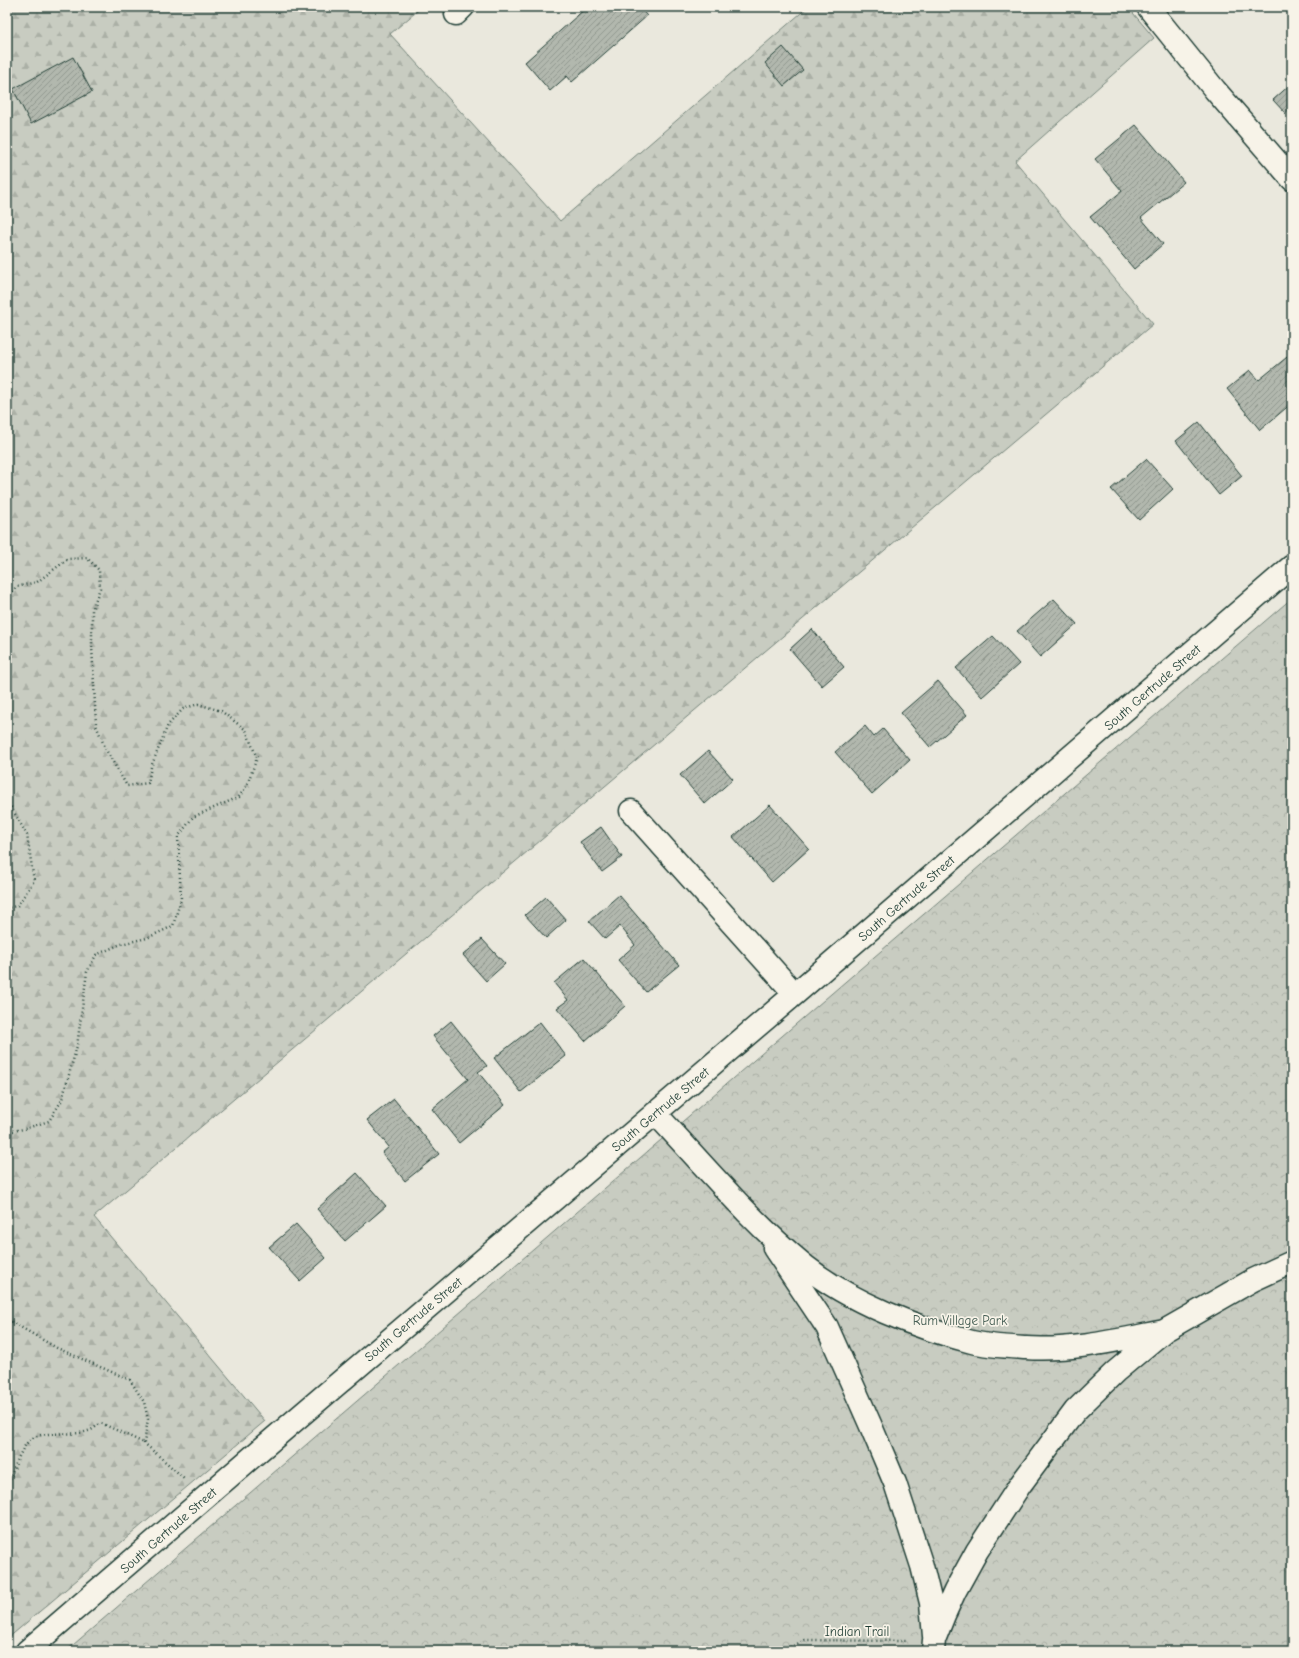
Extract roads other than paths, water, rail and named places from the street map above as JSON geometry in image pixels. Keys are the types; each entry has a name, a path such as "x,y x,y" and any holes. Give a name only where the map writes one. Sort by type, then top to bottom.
{"street":[{"path":"1148,7 1214,90 1292,179"},
{"name":"South Gertrude Street","path":"27,1651 795,994 1292,566"},
{"path":"631,810 795,994"},
{"path":"655,1113 757,1222 806,1267 841,1290 897,1318 973,1342 1027,1348 1082,1346 1164,1331"},
{"path":"757,1222 827,1327 870,1424 894,1483 922,1566 931,1603 934,1645"},
{"path":"934,1645 955,1591 977,1551 1020,1485 1071,1417 1115,1372 1164,1331 1253,1280 1292,1262"}],"park label":[{"name":"Rum Village Park","path":"960,1320"}]}
